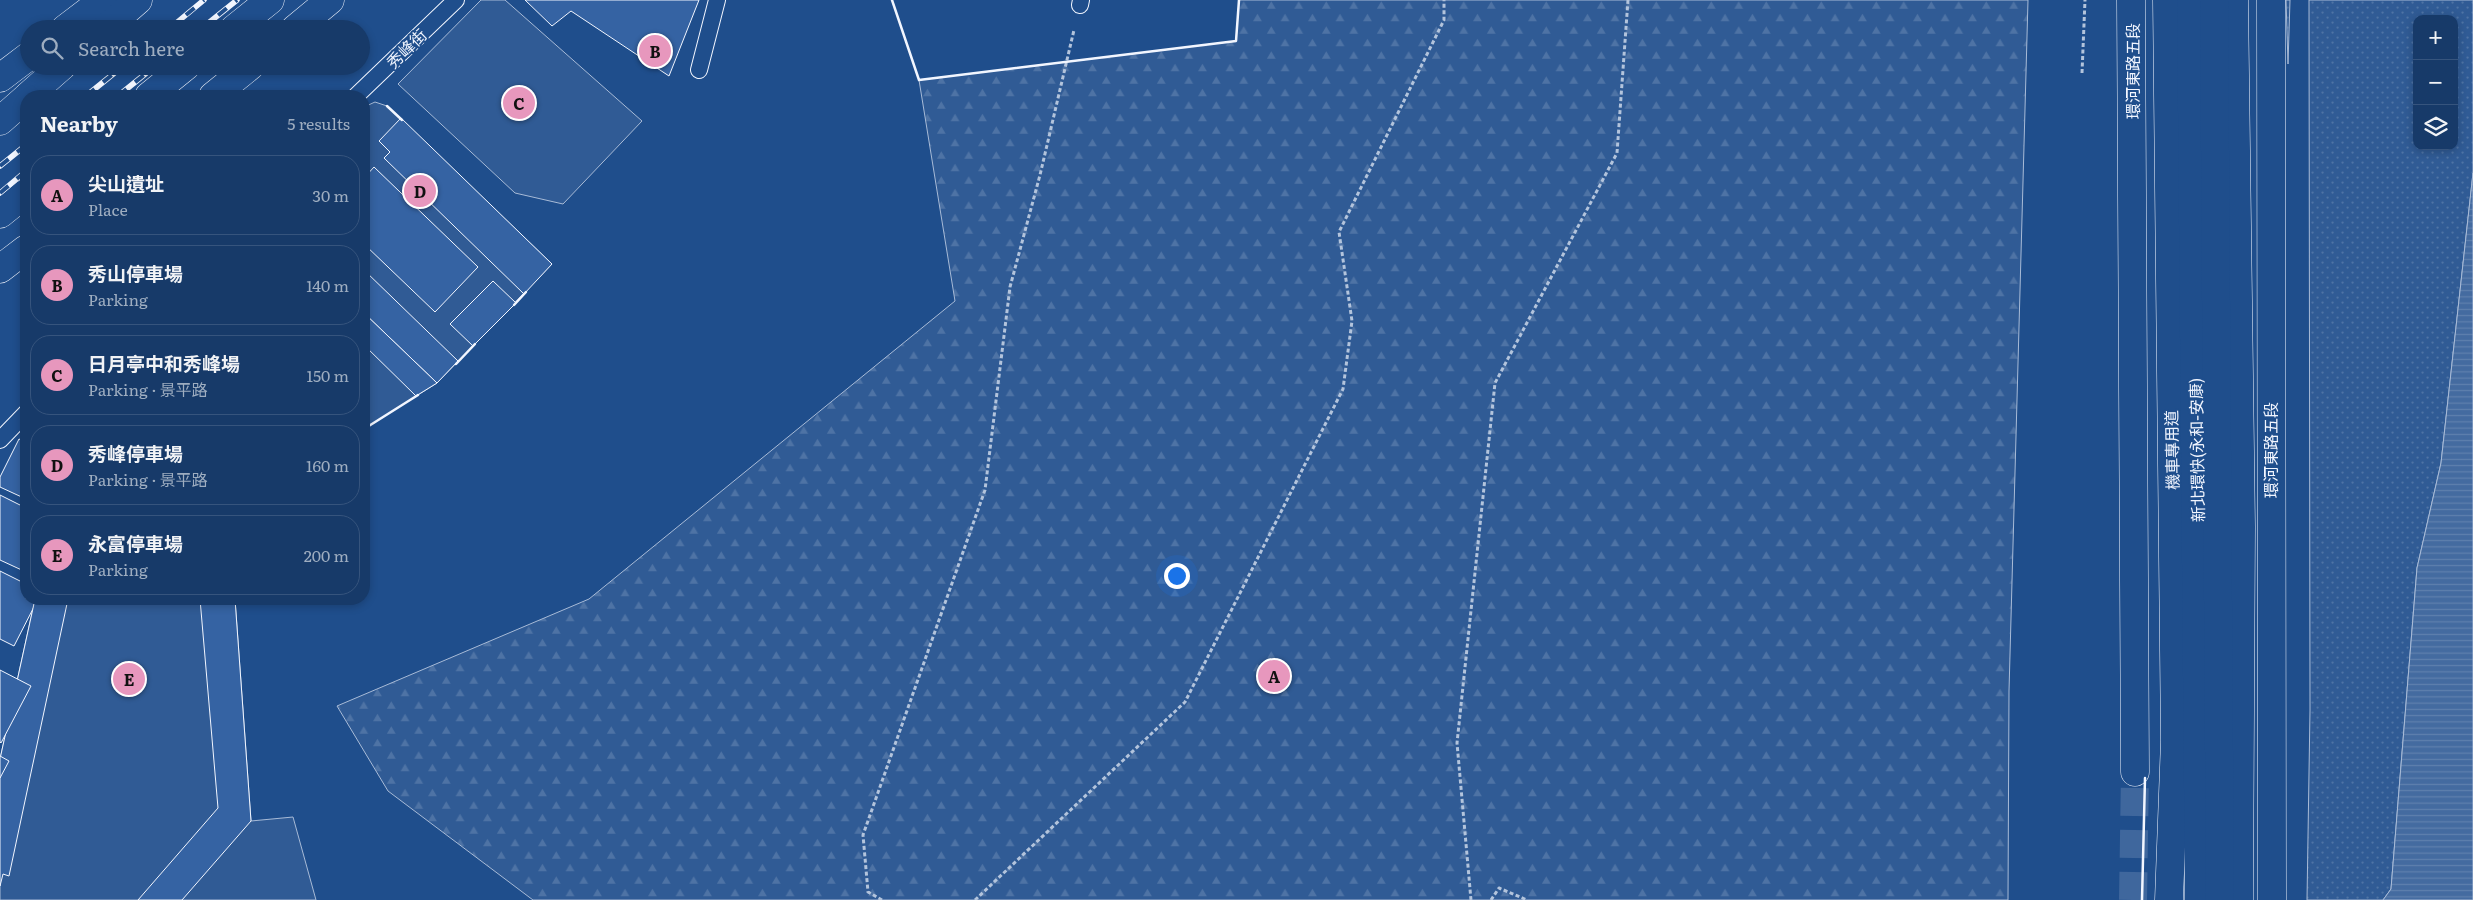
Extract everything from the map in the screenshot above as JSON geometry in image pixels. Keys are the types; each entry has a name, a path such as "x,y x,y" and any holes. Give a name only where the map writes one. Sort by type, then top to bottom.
{"main road":[{"path":"77,20 103,0"},
{"path":"115,20 138,0"},
{"path":"245,20 270,0"},
{"path":"306,20 330,0"},
{"name":"環河東路五段","path":"2131,0 2135,772"},
{"name":"機車專用道","path":"2167,0 2175,741 2169,900"},
{"name":"新北環快(永和-安康)","path":"2191,0 2199,900"},
{"name":"新北環快(永和-安康)","path":"2214,0 2220,900"},
{"path":"2234,0 2241,527 2238,900"},
{"name":"環河東路五段","path":"2270,0 2272,900"},
{"path":"0,78 20,63"},
{"path":"35,90 52,75"},
{"path":"156,90 175,75"},
{"path":"220,90 239,75"},
{"path":"0,121 20,103"},
{"path":"0,214 20,198"},
{"path":"0,269 20,254"}],"lane":[{"name":"秀峰街","path":"362,90 456,0"},
{"path":"699,70 716,0"},
{"path":"0,440 20,419"}],"path":[{"path":"975,900 1185,702 1343,389 1352,321 1339,232 1444,20 1444,0"},
{"path":"1471,900 1457,743 1495,383 1617,153 1628,0"},
{"path":"2082,73 2085,0"},
{"path":"882,900 868,892 863,835 985,490 1010,287 1040,175 1081,3"},
{"path":"1491,900 1499,888 1527,900"}],"green space":[{"path":"1239,0 2028,0 2009,691 2008,900 533,900 388,791 337,706 589,599 955,301 919,80 1236,41"},
{"path":"2286,0 2290,0 2288,64"},
{"path":"2309,0 2473,0 2473,173 2441,463 2417,568 2391,889 2383,900 2307,900 2310,710"}],"shaded area":[{"path":"481,0 505,0 642,121 563,204 515,193 398,84"},
{"path":"375,102 387,106 552,264 437,383 370,425 370,104"},
{"path":"2473,173 2473,900 2383,900 2391,889 2417,568 2441,463"},
{"path":"34,605 235,605 251,821 293,817 316,900 0,900 0,759"}],"building":[{"path":"525,0 699,0 669,76 571,11 552,26"},
{"path":"401,118 552,264 524,294 384,158 390,152 379,141"},
{"path":"374,167 478,267 435,312 370,250 370,171"},
{"path":"370,276 458,361 437,383 370,319"},
{"path":"493,281 516,303 473,346 450,324"},
{"path":"370,319 437,383 416,396 370,351"},
{"path":"20,439 20,496 0,487 0,477"},
{"path":"0,495 20,505 20,569 0,560"},
{"path":"0,571 20,581 20,605 35,605 14,646 0,639"},
{"path":"34,605 67,605 9,876 3,874 0,886 0,759"},
{"path":"201,605 235,605 251,821 182,900 138,900 218,808"},
{"path":"0,670 31,686 1,743 0,742"},
{"path":"0,756 9,761 0,778"}],"tunnel":[{"path":"2133,900 2135,772"}],"railway":[{"path":"180,20 204,0"},
{"path":"212,20 237,0"},
{"path":"93,90 112,75"},
{"path":"125,90 144,75"},
{"path":"0,166 20,150"},
{"path":"0,193 20,176"}],"wall":[{"path":"892,0 919,80 1236,41 1239,0"},
{"path":"387,106 402,120"},
{"path":"514,305 526,292"},
{"path":"456,364 475,344"},
{"path":"370,425 418,395"},
{"path":"2142,900 2145,778"}],"place":[{"name":"秀山停車場","path":"655,51"},
{"name":"日月亭中和秀峰場","path":"519,103"},
{"name":"秀峰停車場","path":"420,191"},
{"name":"尖山遺址","path":"1274,676"},
{"name":"永富停車場","path":"129,679"}]}
